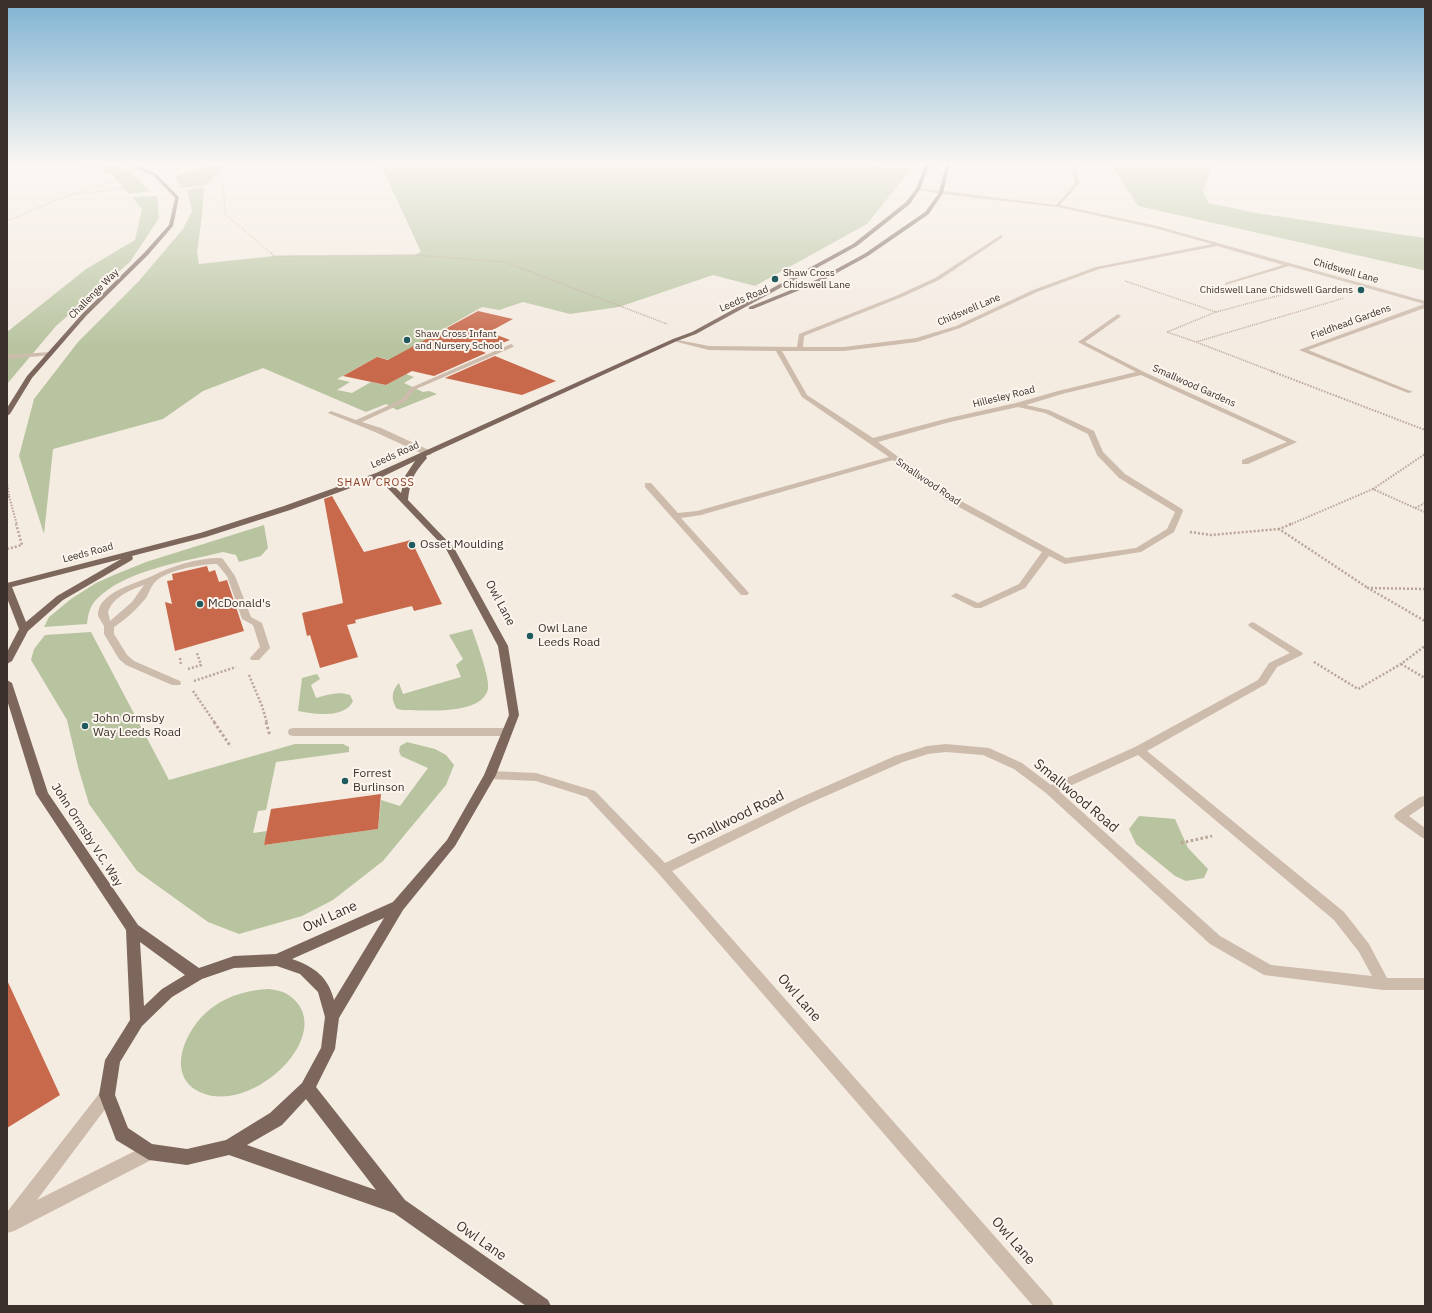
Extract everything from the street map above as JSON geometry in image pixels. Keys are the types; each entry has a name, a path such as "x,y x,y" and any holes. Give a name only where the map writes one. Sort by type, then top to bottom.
{"main road":[{"name":"Challenge Way","path":"7,414 29,377 84,315 146,254 171,224"},
{"name":"Leeds Road","path":"7,586 203,535 273,513 379,475 675,340 694,333 854,245 881,224"},
{"name":"Leeds Road","path":"708,326 820,280 866,255 911,224"},
{"path":"404,500 407,478 428,452"},
{"name":"Owl Lane","path":"332,1017 398,906 451,843 490,775 514,715 503,646 450,548 379,475"},
{"path":"7,661 24,628 60,598 141,551"},
{"path":"7,586 24,628"},
{"name":"John Ormsby V.C. Way","path":"7,683 42,794 133,929"},
{"name":"Owl Lane","path":"277,960 398,906"},
{"path":"133,929 197,974"},
{"path":"133,929 137,1022"},
{"path":"277,960 305,970 324,989 332,1017 328,1049 307,1088 276,1119 229,1147 187,1157 149,1152 122,1134 107,1095 113,1060 137,1022 167,993 197,974 234,962 277,960"},
{"path":"307,1088 399,1206"},
{"path":"229,1147 399,1206"},
{"name":"Owl Lane","path":"399,1206 542,1306"}],"street":[{"name":"Chidswell Lane","path":"1142,224 1340,279 1425,305"},
{"path":"800,349 801,335 900,296 937,279 1001,236"},
{"name":"Chidswell Lane","path":"675,340 709,348 844,349 917,340 958,327 1035,291 1092,270 1216,245"},
{"path":"1227,284 1289,265"},
{"name":"Fieldhead Gardens","path":"1410,392 1302,350 1425,305"},
{"name":"Smallwood Gardens","path":"1118,316 1081,342 1142,373 1293,442 1245,462"},
{"path":"356,422 403,401 412,389 511,346"},
{"name":"Smallwood Road","path":"778,349 804,396 872,441 947,497 1065,561 1138,550 1171,530"},
{"path":"7,357 50,354"},
{"name":"Hillesley Road","path":"872,441 949,420 1018,405 1060,392 1142,373"},
{"path":"1018,405 1048,411 1091,433 1100,453 1122,476 1179,511 1171,530"},
{"path":"331,413 378,430 428,452"},
{"path":"675,516 698,513 893,458"},
{"path":"648,486 744,593"},
{"path":"956,596 978,606 1022,586 1047,552"},
{"path":"109,626 130,609 154,578 159,574 206,561 220,561 231,576 247,619 257,623 265,648 255,658"},
{"path":"154,578 131,587 119,594 106,605 103,611 103,616 109,626 108,634 123,657 130,663 176,683"},
{"path":"1253,625 1298,653"},
{"path":"1050,790 1139,750 1262,682 1273,665 1298,653"},
{"path":"293,732 507,732"},
{"name":"Smallwood Road","path":"663,870 799,803 899,759 927,750 946,748 985,751 1018,766 1050,790 1215,940 1269,971 1383,984 1425,984"},
{"path":"1139,750 1338,916 1364,948 1383,984"},
{"name":"Owl Lane","path":"490,775 536,777 591,794 663,870 1045,1306"},
{"path":"1424,800 1400,816 1425,834"},
{"path":"8,1225 107,1095"},
{"path":"8,1225 149,1152"}],"path":[{"path":"237,224 274,256 414,255 505,262 601,300 694,333"},
{"path":"1092,270 1216,312"},
{"path":"1196,342 1167,332 1216,312 1340,279"},
{"path":"1171,530 1211,535 1279,529 1373,489 1425,454"},
{"path":"7,482 8,497 22,545 7,549"},
{"path":"1373,489 1425,512"},
{"path":"1416,508 1425,503"},
{"path":"1279,529 1368,588 1425,621"},
{"path":"1368,588 1425,589"},
{"path":"1298,653 1358,689 1401,664 1425,646"},
{"path":"1401,664 1425,678"},
{"path":"192,682 240,666"},
{"path":"246,668 262,706 270,736"},
{"path":"192,690 231,747"}],"green space":[{"path":"139,224 155,224 130,262 56,326 7,384 7,332 86,269 135,240"},
{"path":"185,224 201,224 197,252 199,264 274,256 414,255 421,252 408,224 867,224 755,286 713,275 619,307 570,314 523,302 499,310 482,307 426,339 424,345 398,362 377,357 337,379 350,382 337,390 352,393 371,382 386,385 406,374 414,377 404,383 423,392 429,391 437,394 397,410 386,404 366,412 263,368 203,391 163,419 53,449 44,534 19,456 34,399 78,342 138,282"},
{"path":"1219,224 1332,224 1425,238 1425,269 1423,270"},
{"path":"264,525 268,548 261,556 239,562 236,555 223,552 154,569 121,582 107,590 91,606 87,624 44,627 49,617 71,599 96,583 146,562"},
{"path":"472,629 487,676 488,689 483,698 475,704 464,708 451,710 424,711 397,709 393,699 393,692 399,683 403,694 461,677 456,665 463,659 449,635"},
{"path":"91,632 169,780 295,744 343,744 349,747 349,752 276,762 266,810 258,811 253,833 267,831 264,845 378,829 381,800 400,806 428,768 401,756 399,751 400,746 407,742 435,749 446,755 454,765 446,785 383,861 333,900 302,916 239,934 208,922 137,871 89,804 78,767 67,720 31,660 34,649 45,635"},
{"path":"317,674 320,679 311,685 316,698 337,693 350,695 353,701 349,707 343,711 328,714 298,711 302,678"},
{"path":"1139,816 1175,819 1188,848 1208,869 1204,878 1186,881 1175,876 1136,844 1129,829"},
{"path":"269,989 281,991 287,994 301,1009 304,1027 298,1047 285,1065 267,1081 245,1092 223,1096 202,1093 190,1085 183,1075 181,1063 183,1050 188,1038 203,1015 213,1007 233,996 247,992"}],"building":[{"path":"478,311 513,319 489,332 510,340 481,351 486,353 434,376 412,371 386,385 343,376 377,357 388,360"},
{"path":"495,356 556,381 522,395 445,378"},
{"path":"332,496 364,552 411,540 442,604 414,611 412,606 355,620 356,623 347,625 358,657 320,668 310,635 307,636 302,613 343,603 324,499"},
{"name":"McDonald's","path":"207,566 209,572 215,570 219,582 227,580 244,631 175,651 165,602 172,604 167,581 173,580 172,574"},
{"name":"Forrest Burlinson","path":"381,794 378,829 264,845 271,809"},
{"path":"7,980 60,1095 7,1128"}],"place":[{"name":"Shaw Cross Chidswell Lane","path":"775,279"},
{"name":"Chidswell Lane Chidswell Gardens","path":"1361,290"},
{"name":"Shaw Cross Infant and Nursery School","path":"407,340"},
{"name":"Osset Moulding","path":"412,545"},
{"name":"McDonald's","path":"200,604"},
{"name":"Owl Lane Leeds Road","path":"530,636"},
{"name":"John Ormsby Way Leeds Road","path":"85,726"},
{"name":"Forrest Burlinson","path":"345,781"}],"district":[{"name":"SHAW CROSS","path":"376,483"}]}
